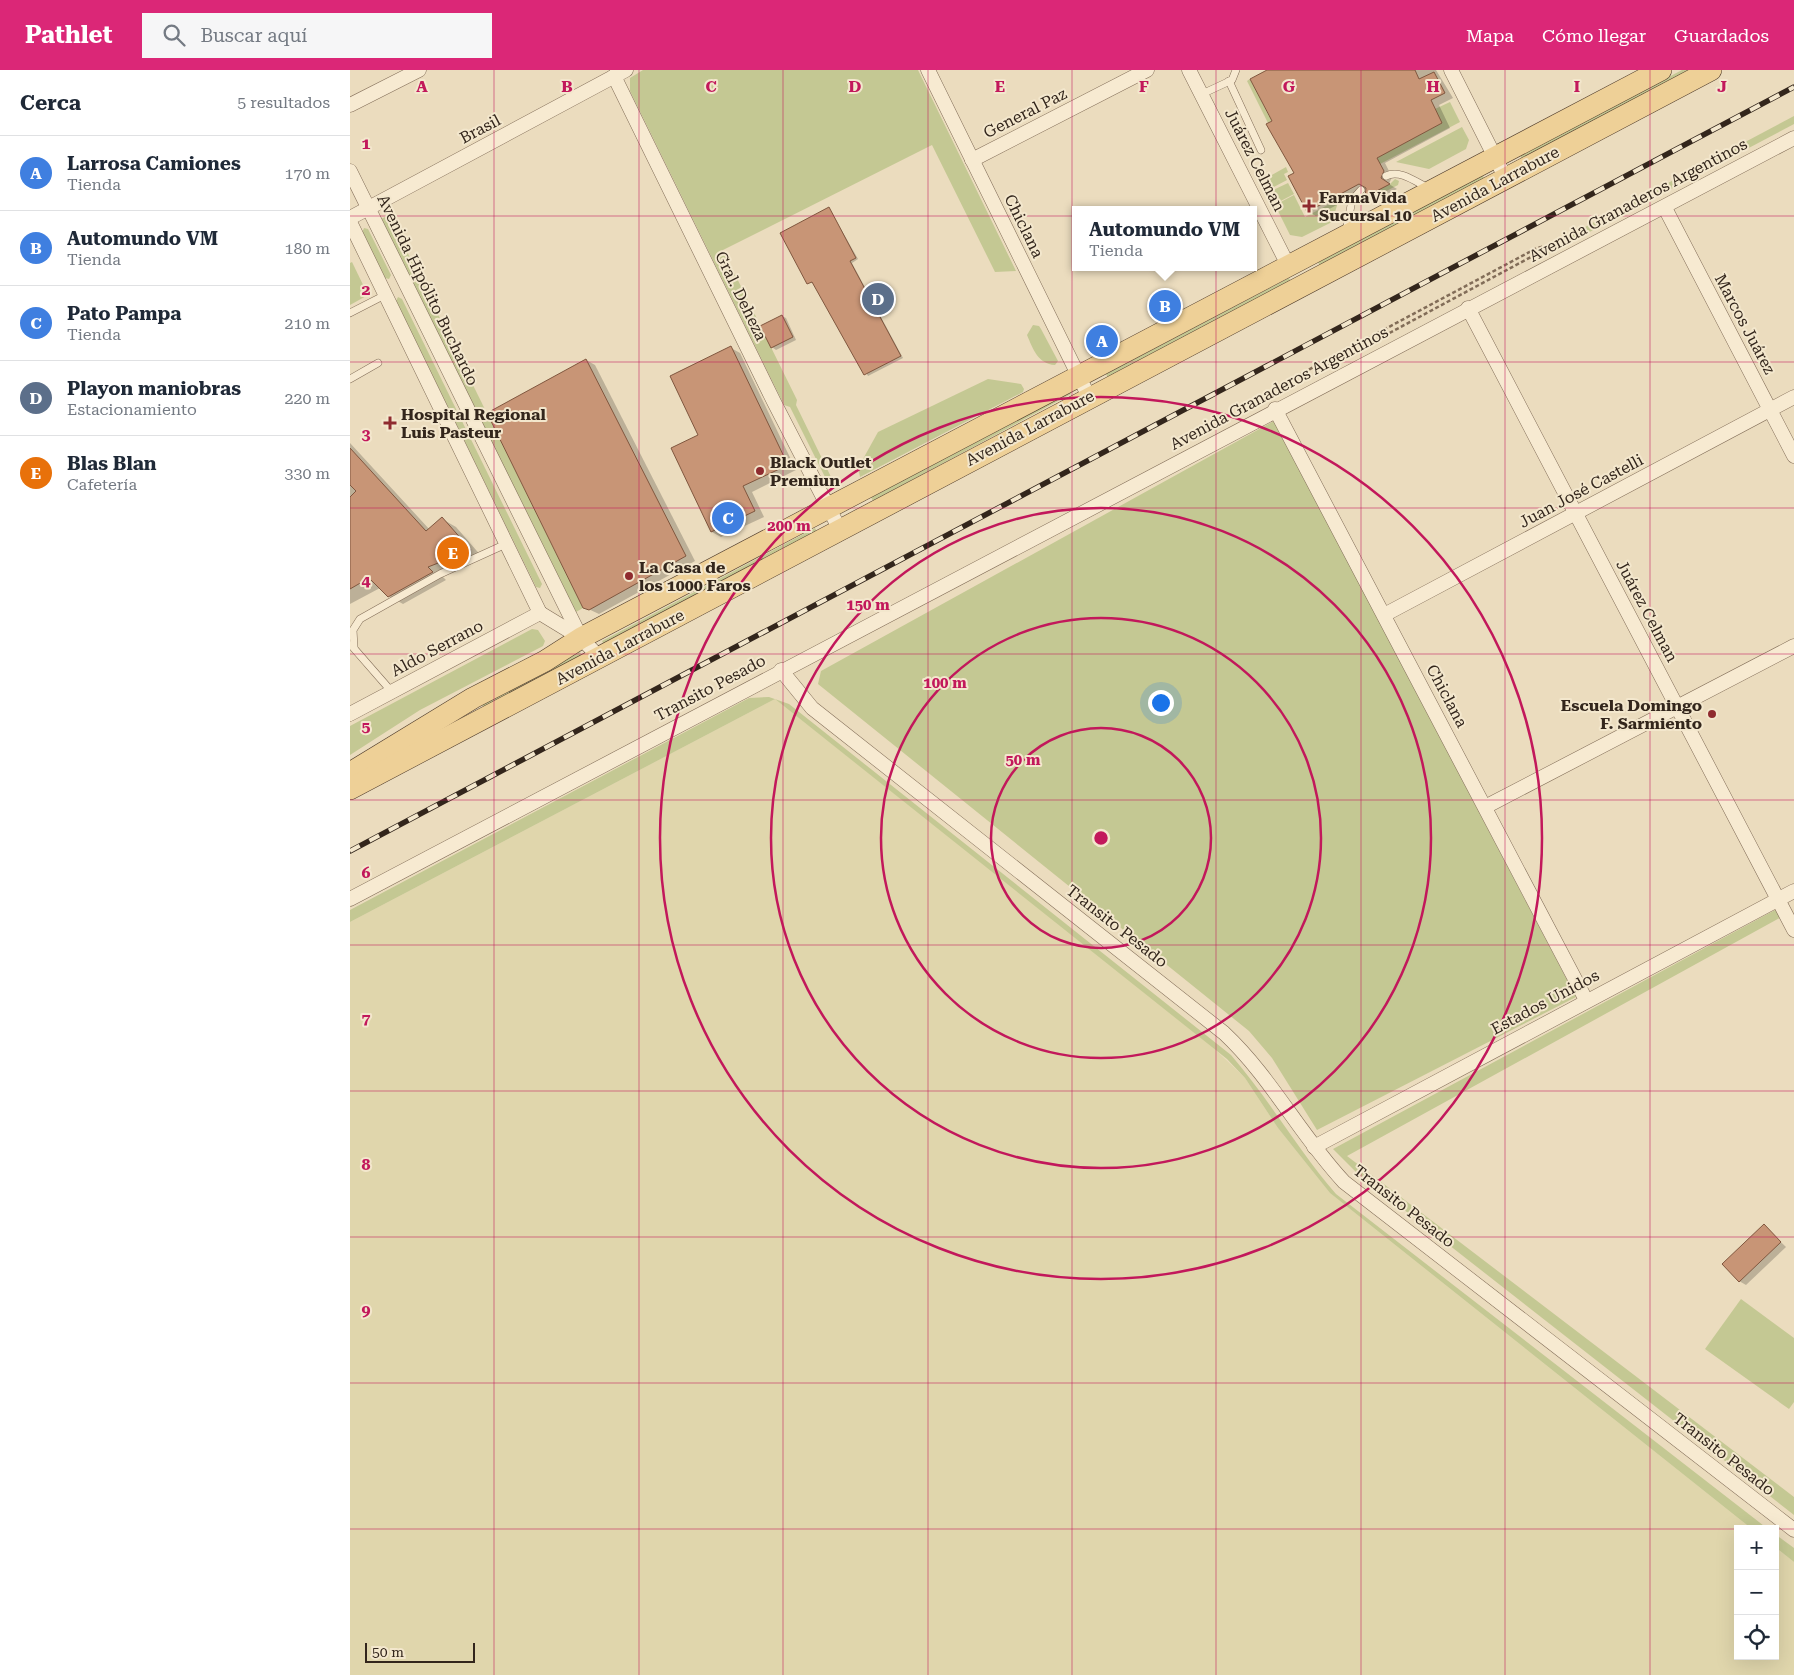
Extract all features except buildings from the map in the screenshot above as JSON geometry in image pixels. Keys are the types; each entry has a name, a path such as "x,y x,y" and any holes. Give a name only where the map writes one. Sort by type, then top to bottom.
{"main road":[{"name":"Avenida Larrabure","path":"350,773 473,698 545,661 581,638 1345,238 1661,70"},
{"name":"Avenida Larrabure","path":"350,789 1711,70"}],"street":[{"path":"350,106 419,70"},
{"name":"Chiclana","path":"928,70 1089,397"},
{"name":"General Paz","path":"972,160 1147,70"},
{"name":"Juárez Celman","path":"1189,70 1289,267"},
{"path":"1451,70 1506,179"},
{"name":"Brasil","path":"350,220 620,73"},
{"name":"Gral. Deheza","path":"620,73 770,394 840,530"},
{"name":"Avenida Granaderos Argentinos","path":"782,670 1468,308 1665,208 1794,138"},
{"name":"Avenida Hipólito Buchardo","path":"350,171 581,638"},
{"name":"Marcos Juárez","path":"1665,208 1794,456"},
{"path":"350,220 540,613 581,638 599,656"},
{"path":"385,295 405,283"},
{"name":"Juárez Celman","path":"1468,308 1779,898 1794,930"},
{"name":"Juan José Castelli","path":"1384,615 1794,397"},
{"name":"Chiclana","path":"1275,410 1486,807 1586,1000"},
{"name":"Aldo Serrano","path":"350,714 540,613"},
{"path":"1486,807 1679,708 1794,646"},
{"name":"Transito Pesado","path":"350,899 782,670 812,708 1224,1033 1258,1068 1314,1147 1344,1182 1794,1530"},
{"name":"Estados Unidos","path":"1314,1147 1794,890"}],"lane":[{"path":"1202,94 1232,80 1236,70"},
{"path":"1229,81 1261,150"},
{"path":"1386,176 1391,174 1401,175 1433,191"},
{"path":"1345,238 1352,200 1361,190"},
{"path":"350,313 385,295"},
{"path":"350,379 378,363"},
{"path":"392,692 352,646 353,630 360,619 440,574 506,544"}],"path":[{"path":"1283,390 1274,395 1273,392 1280,385 1537,248 1554,244"},
{"path":"1309,376 1544,250"}],"shaded area":[{"path":"775,699 1201,1036 1245,1078 1278,1128 1330,1193 1747,1525 1734,1525 1734,1660 1779,1660 1779,1550 1794,1562 1794,1675 350,1675 350,922"}],"green space":[{"path":"643,70 918,70 1016,271 995,272 932,145 723,250 797,400 796,405 832,479 830,482 827,481 790,407 784,405 630,91 630,78"},
{"path":"1682,70 1692,70 1522,160 1520,155"},
{"path":"1250,79 1269,116 1313,93 1268,123 1247,81"},
{"path":"1450,102 1460,122 1380,164 1377,158 1442,123 1435,109"},
{"path":"1794,116 1794,124 1544,256 1536,253"},
{"path":"1462,127 1469,140 1466,149 1429,169 1396,162"},
{"path":"1286,167 1288,172 1284,174 1287,180 1268,190 1263,180"},
{"path":"1482,175 1485,179 1320,266 1318,262"},
{"path":"1395,179 1399,181 1398,185 1363,203 1359,203 1359,198 1390,184"},
{"path":"1288,183 1294,194 1275,204 1269,192"},
{"path":"1294,195 1305,217 1339,199 1332,222 1302,237 1290,235 1275,205"},
{"path":"389,215 583,608 576,612 381,219"},
{"path":"364,228 368,229 391,275 389,279 385,278 362,233"},
{"path":"352,262 368,295 350,305 350,263"},
{"path":"1289,278 1291,282 1108,378 1106,374"},
{"path":"398,297 402,299 542,584 540,588 536,587 396,301"},
{"path":"1033,325 1039,326 1041,329 1058,361 1055,365 1044,362 1034,350 1027,335"},
{"path":"988,379 1021,384 1024,389 1023,392 860,477 858,468 878,432"},
{"path":"1069,390 1071,394 873,501 871,497"},
{"path":"1274,421 1576,997 1317,1130 1272,1058 1249,1031 818,684 821,671"},
{"path":"815,528 817,532 604,645 602,641"},
{"path":"532,629 538,630 545,641 543,646 420,710 350,755 350,726"},
{"path":"580,652 582,656 484,708 482,704"},
{"path":"769,697 775,699 350,922 350,910 749,698"},
{"path":"775,699 789,704 1231,1055 1336,1194 1763,1525 1747,1525 1330,1193 1278,1128 1245,1078 1227,1059"},
{"path":"1775,910 1787,914 1347,1156 1794,1497 1794,1515 1357,1173 1333,1149"},
{"path":"1741,1299 1794,1338 1794,1402 1789,1409 1705,1349"},
{"path":"1779,1537 1794,1548 1794,1562 1779,1550"}],"railway":[{"path":"350,851 1794,87"}],"place":[{"name":"FarmaVida Sucursal 10","path":"1309,206"},
{"name":"Playon maniobras","path":"878,299"},
{"name":"Automundo VM","path":"1165,306"},
{"name":"Larrosa Camiones","path":"1102,341"},
{"name":"Hospital Regional Luis Pasteur","path":"390,423"},
{"name":"Black Outlet Premiun","path":"760,471"},
{"name":"Pato Pampa","path":"728,518"},
{"name":"Blas Blan","path":"453,553"},
{"name":"La Casa de los 1000 Faros","path":"629,576"},
{"name":"Escuela Domingo F. Sarmiento","path":"1712,714"}]}
